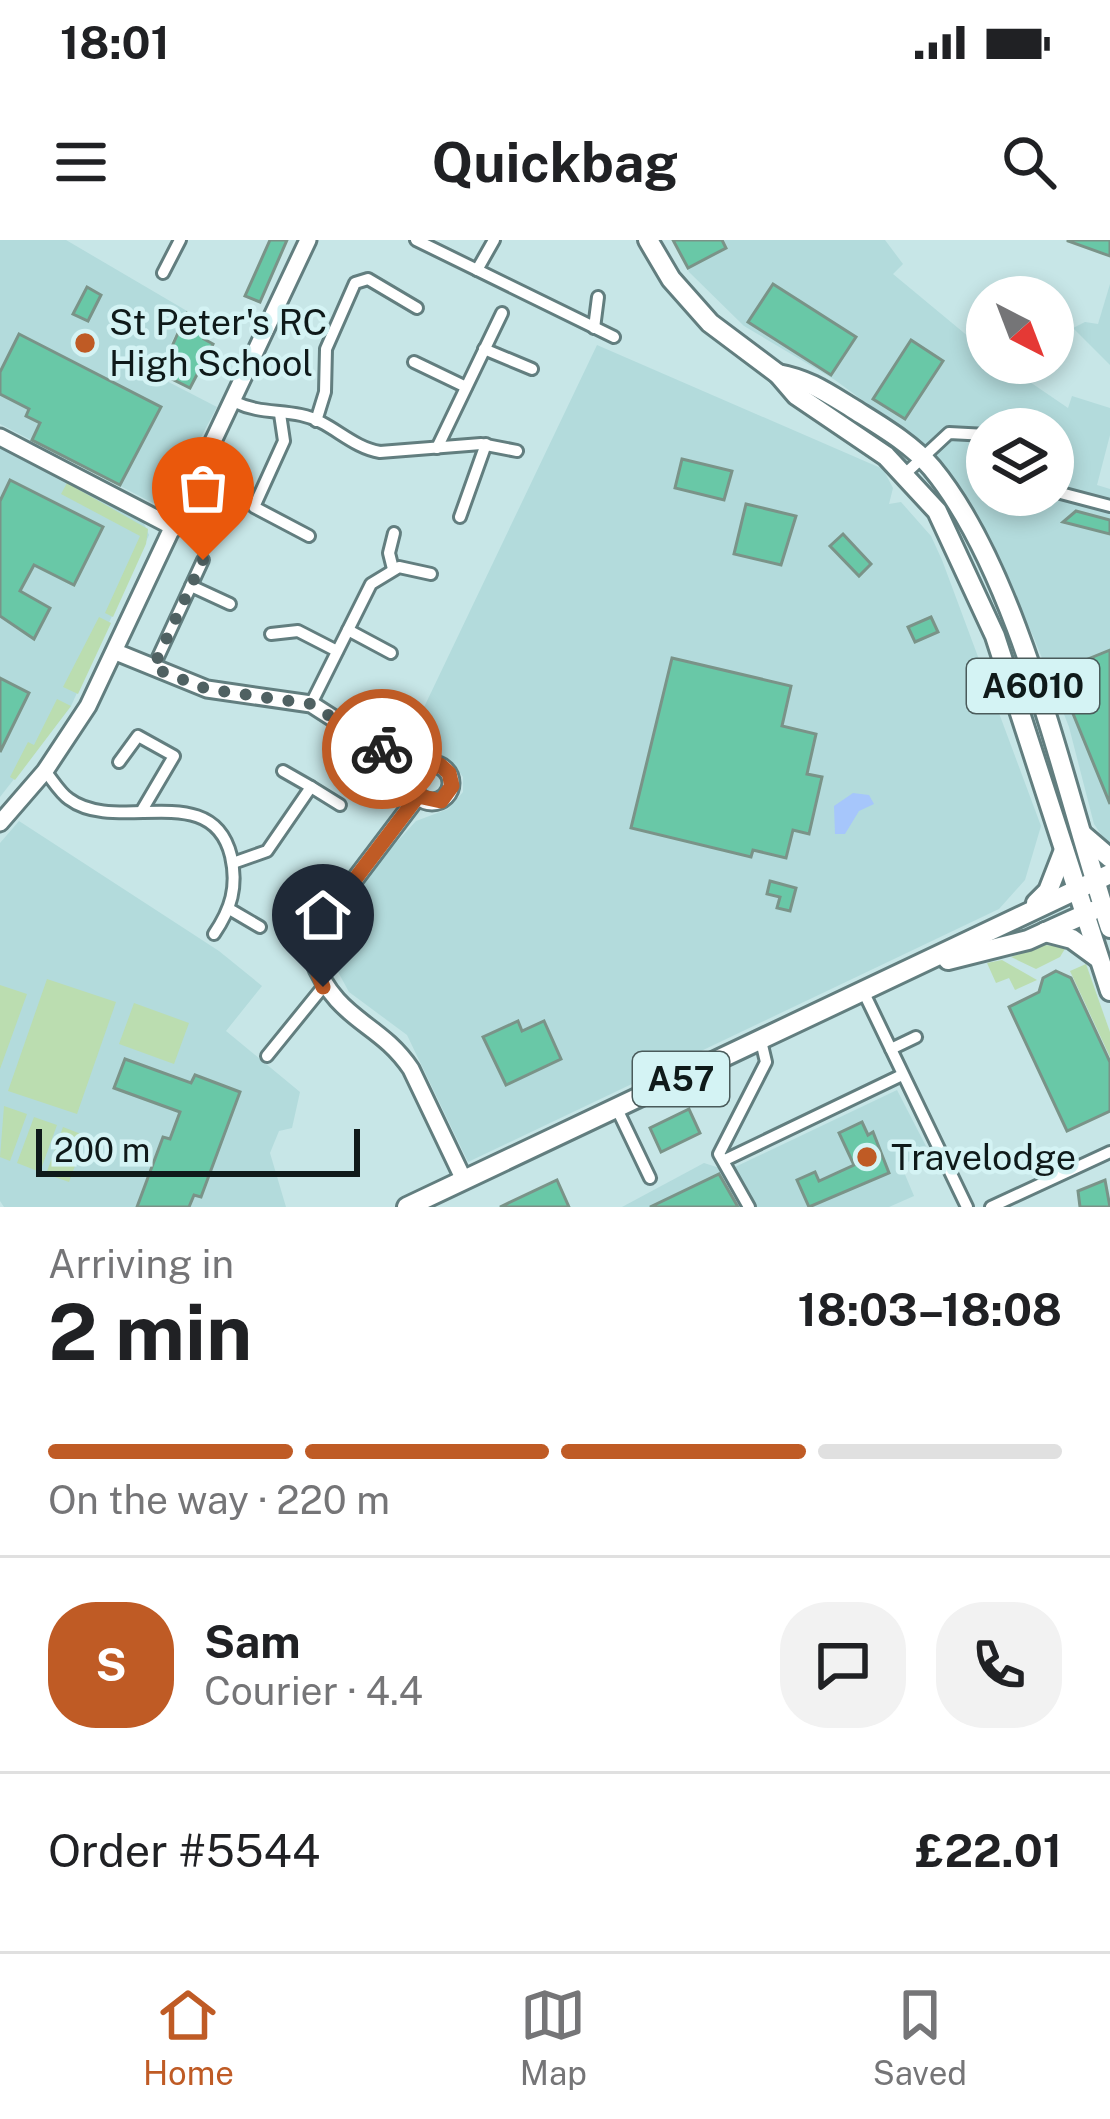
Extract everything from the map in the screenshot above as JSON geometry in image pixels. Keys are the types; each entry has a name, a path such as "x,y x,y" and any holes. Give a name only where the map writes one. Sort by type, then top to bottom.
{"highway":[{"name":"A6010","path":"648,240 695,309 778,374 796,395 906,473 937,511 981,601 1110,991"},
{"name":"A6010","path":"778,374 806,379 921,457 953,496 1004,601 1079,831 1104,891 1110,928"},
{"path":"1079,831 1110,858"},
{"name":"A57","path":"1003,927 1044,896 1064,850"},
{"name":"A57","path":"978,938 1027,926 1104,891"},
{"name":"A57","path":"407,1207 978,938 1078,902"},
{"name":"A57","path":"920,967 1045,932 1078,902"},
{"path":"1045,932 1077,942 1098,958"},
{"name":"A57","path":"386,1207 442,1190"}],"street":[{"path":"163,272 180,240"},
{"path":"0,823 74,731 116,652 308,240"},
{"path":"416,240 614,337"},
{"path":"477,271 494,240"},
{"path":"316,421 325,392 326,349 355,284 368,279 417,308"},
{"path":"594,328 598,297"},
{"path":"437,448 502,313"},
{"path":"484,349 532,369"},
{"path":"414,362 466,387"},
{"path":"235,402 316,421 364,449 486,444 518,451"},
{"path":"280,414 284,441 254,507 309,536"},
{"path":"906,473 949,434 966,434"},
{"path":"0,437 175,528"},
{"path":"460,517 486,444"},
{"path":"1074,497 1110,506"},
{"path":"393,569 389,553 394,533"},
{"path":"153,668 203,560"},
{"path":"311,704 371,584 393,569 417,568 431,574"},
{"path":"191,586 230,604"},
{"path":"348,630 391,653"},
{"path":"271,634 298,631 338,651"},
{"path":"116,652 207,689 311,704 417,772"},
{"path":"119,762 138,736 174,756 141,812"},
{"path":"434,764 452,779 441,801 418,796 413,784 417,772 434,764"},
{"path":"45,771 70,800 101,811 191,812 211,822 228,845 233,863 231,910 214,934"},
{"path":"283,771 340,805"},
{"path":"233,863 267,851 311,788"},
{"path":"418,796 318,928 312,957 323,987 340,1009 401,1055 464,1180"},
{"path":"231,910 260,927"},
{"path":"267,1056 323,987"},
{"path":"864,993 967,1207"},
{"path":"891,1049 916,1037"},
{"path":"749,1207 719,1154 766,1062 761,1041"},
{"path":"725,1160 902,1075"},
{"path":"617,1108 650,1178"},
{"path":"991,1207 1110,1153"}],"shaded area":[{"name":"St Peter's RC High School","path":"0,240 66,240 187,311 155,375 217,407 167,501 153,503 0,424"},
{"path":"672,240 885,240 903,264 893,274 966,335 966,384 1033,384 1068,408 966,408 966,495 914,438 835,380 744,326 689,272"},
{"path":"1110,284 1110,365 1074,329 1085,322 1098,324"},
{"path":"597,345 883,469 893,488 889,504 901,502 931,536 942,560 1041,826 1025,880 999,909 468,1162 407,1035 349,992 331,959 343,921 371,870 416,821 448,809 463,792 463,777 452,762 405,747"},
{"path":"1072,396 1110,408 1110,435 1097,485 1110,489 1110,848 1094,824 1069,727 1034,638 976,516 1074,516 1074,408 1068,408"},
{"path":"0,448 143,521 149,535 71,706 0,797"},
{"path":"19,821 219,951 262,986 226,1031 300,1092 292,1128 279,1131 270,1153 286,1207 4,1207 0,1201 0,843"},
{"path":"897,1090 929,1152 901,1165 914,1196 889,1207 754,1207 735,1167"},
{"path":"704,1163 726,1170 743,1207 622,1207"}],"green space":[{"path":"67,483 148,529 146,544 113,617 105,613 140,536 61,494"},
{"path":"99,617 111,623 78,694 63,687"},
{"path":"57,699 71,706 15,780 10,777 28,742 34,745"},
{"path":"1045,945 1066,947 1060,957 1036,969 1011,957"},
{"path":"1002,960 1037,980 1015,990 1009,978 996,983 987,963"},
{"path":"1086,964 1110,1032 1110,1057 1070,971"},
{"path":"47,979 116,1002 77,1114 8,1091"},
{"path":"0,985 27,994 0,1069"},
{"path":"134,1003 189,1023 174,1064 119,1044"},
{"path":"4,1106 27,1114 10,1161 0,1157"},
{"path":"34,1117 57,1125 40,1172 17,1163"},
{"path":"63,1127 86,1136 69,1182 46,1174"}],"water":[{"path":"853,793 869,795 874,804 859,811 845,834 835,834 834,806"}],"building":[{"path":"270,240 287,240 260,302 245,296"},
{"path":"673,240 722,240 726,248 688,268"},
{"path":"1110,240 1110,256 1068,241"},
{"path":"773,284 856,337 831,375 748,322"},
{"path":"87,287 101,295 88,321 73,314"},
{"path":"187,313 212,325 204,339 213,344 190,388 160,373"},
{"path":"19,334 161,407 120,485 32,440 40,423 26,416 29,409 0,394 0,372"},
{"path":"911,340 943,361 905,419 873,399"},
{"path":"682,459 732,471 724,500 675,488"},
{"path":"10,480 103,527 74,585 34,565 20,591 50,608 34,639 0,616 0,501"},
{"path":"746,504 796,516 781,565 734,554"},
{"path":"1074,513 1110,520 1110,534 1063,522"},
{"path":"843,534 871,564 859,576 830,546"},
{"path":"931,617 938,632 915,642 908,627"},
{"path":"1110,650 1110,804 1056,672"},
{"path":"672,658 791,686 782,726 816,734 807,774 822,777 809,834 793,830 786,858 753,850 751,857 631,828"},
{"path":"0,678 29,693 0,752"},
{"path":"770,881 796,888 790,911 777,908 780,897 767,894"},
{"path":"1056,971 1071,978 1110,1062 1110,1111 1067,1131 1009,1007 1039,992 1043,978"},
{"path":"518,1021 522,1031 544,1021 561,1059 506,1085 483,1037"},
{"path":"125,1059 191,1083 195,1075 240,1092 201,1197 194,1195 189,1207 137,1207 163,1137 170,1139 180,1112 114,1088"},
{"path":"689,1109 700,1133 661,1152 650,1128"},
{"path":"862,1122 868,1135 873,1132 889,1173 809,1207 797,1180 815,1172 819,1181 854,1165 839,1133"},
{"path":"719,1174 738,1207 650,1207"},
{"path":"557,1180 569,1207 500,1207"},
{"path":"1105,1180 1110,1207 1080,1207 1078,1191"}],"way so far":[{"path":"203,560 153,668 207,689 311,704 382,749"}],"place":[{"name":"St Peter's RC High School","path":"85,343"},
{"name":"Travelodge","path":"867,1157"}],"route":[{"path":"323,987 312,957 318,928 418,796 428,802 441,801 452,786 449,773 440,765 427,764 417,772 382,749"}]}
